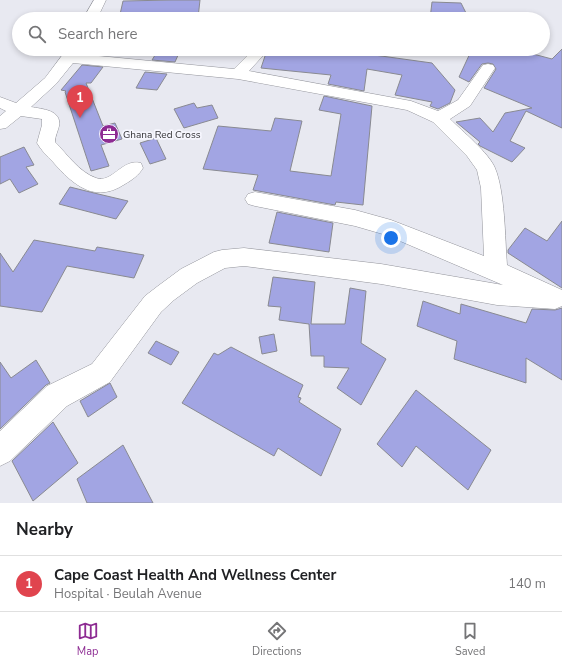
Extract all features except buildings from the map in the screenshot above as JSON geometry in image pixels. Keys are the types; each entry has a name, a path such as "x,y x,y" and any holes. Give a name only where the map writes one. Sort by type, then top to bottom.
{"street":[{"path":"94,12 100,0"},
{"path":"0,124 49,82 69,56"},
{"path":"88,56 238,74 411,106 439,118 473,152 486,168 492,188 496,271"},
{"path":"238,74 255,56"},
{"path":"439,118 464,103 488,68"},
{"path":"0,102 18,110 47,115 50,118 52,126 46,138 46,143 75,175 82,180 100,186 108,185 134,168"},
{"path":"254,199 355,218 391,228 496,271 558,300"},
{"path":"0,451 57,396 68,389 90,380 100,373 154,304 166,293 189,276 222,259 244,257 380,274 497,296 558,300"}],"place":[{"name":"Cape Coast Health And Wellness Center","path":"80,118"},
{"name":"Ghana Red Cross","path":"109,134"}]}
